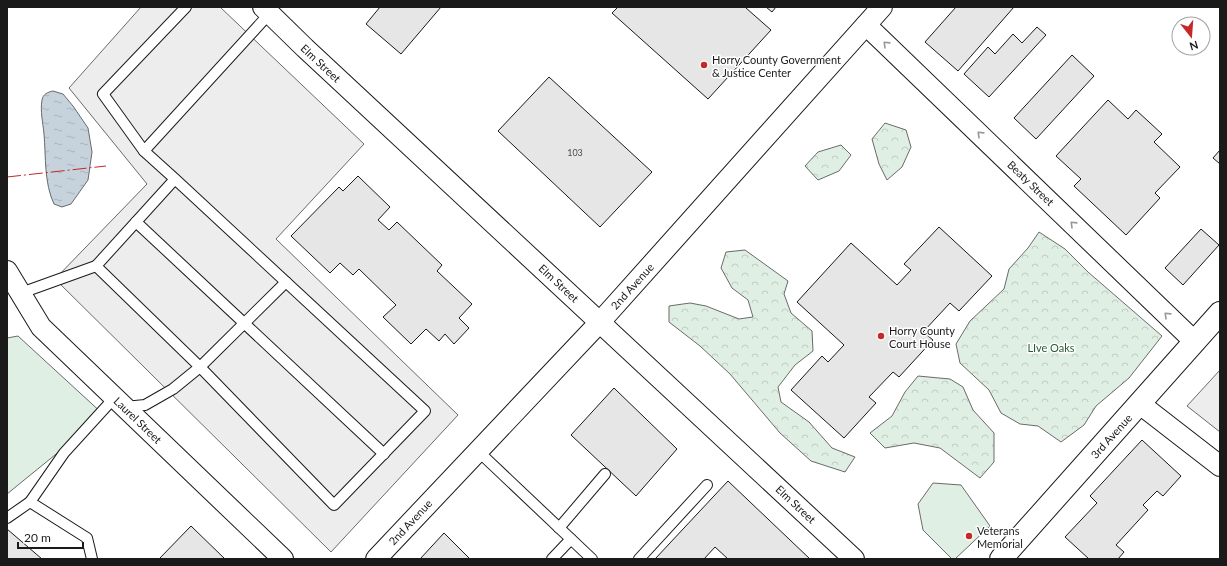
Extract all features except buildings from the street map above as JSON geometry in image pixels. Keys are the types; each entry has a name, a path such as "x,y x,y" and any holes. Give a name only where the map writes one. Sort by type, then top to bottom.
{"main road":[{"name":"3rd Avenue","path":"1001,559 1220,313"}],"street":[{"name":"2nd Avenue","path":"376,559 600,322 882,7"},
{"name":"Elm Street","path":"267,10 305,48 854,559"},
{"name":"Beaty Street","path":"866,25 1195,342"},
{"name":"Laurel Street","path":"7,271 41,327 283,559"},
{"path":"1140,404 1220,466"}],"lane":[{"path":"96,266 200,367 334,505 425,411 144,150 103,94 186,7"},
{"path":"144,150 267,10"},
{"path":"21,293 96,266 175,179"},
{"path":"136,222 384,454"},
{"path":"7,518 30,502 64,453 120,402 145,405 173,389 200,367 286,282"},
{"path":"478,451 592,559"},
{"path":"559,528 605,474"},
{"path":"639,559 707,485"},
{"path":"30,502 87,538 92,559"},
{"path":"552,559 571,539"}],"green space":[{"path":"885,123 906,130 911,147 902,167 887,180 879,164 872,139"},
{"path":"841,145 851,155 839,171 818,180 805,166 818,152"},
{"name":"LIve Oaks","path":"1039,232 1065,249 1088,272 1162,336 1129,378 1096,406 1084,425 1061,442 1038,426 1020,424 1001,413 989,390 960,363 956,344 970,321 1004,289 1009,269 1028,248"},
{"path":"745,250 788,281 784,294 791,313 812,331 813,351 795,365 778,387 781,402 809,422 832,448 855,457 845,472 811,461 780,433 730,374 700,346 669,322 669,306 690,303 706,306 739,319 753,317 748,300 732,288 721,268 726,252"},
{"path":"18,336 104,415 7,494 7,338"},
{"path":"918,376 950,379 963,387 973,410 994,433 994,462 980,478 940,448 914,443 885,448 870,433 892,416 905,392"},
{"path":"933,483 961,485 990,526 955,559 952,559 923,530 918,504"}],"shaded area":[{"path":"141,7 220,7 364,144 276,239 458,415 331,552 55,279 147,184 69,88"},
{"path":"1220,370 1220,432 1187,406"}],"water":[{"path":"53,91 63,94 88,128 92,152 88,180 71,204 62,207 54,204 48,187 41,113 43,96"}],"power":[{"path":"7,177 106,166"}],"place":[{"name":"Horry County Government & Justice Center","path":"704,65"},
{"name":"Horry County Court House","path":"881,336"},
{"name":"Veterans Memorial","path":"969,536"}]}
